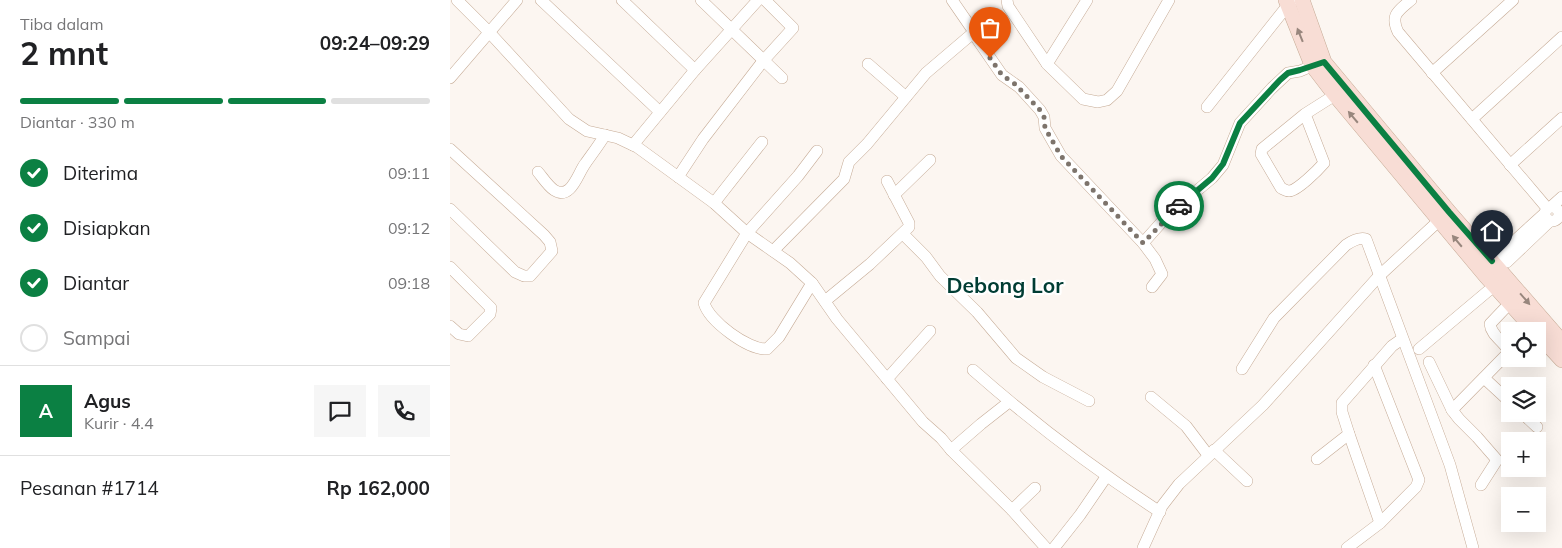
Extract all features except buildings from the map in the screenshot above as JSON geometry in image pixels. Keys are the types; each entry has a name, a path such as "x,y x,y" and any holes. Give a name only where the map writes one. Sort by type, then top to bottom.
{"street":[{"path":"457,0 569,119 587,131 618,138 633,144 714,203 747,233 773,250 812,283 837,319 923,422 1012,510 1046,548"},
{"path":"450,78 517,0"},
{"path":"542,0 660,112"},
{"path":"622,0 695,70"},
{"path":"701,0 782,78"},
{"path":"633,144 695,70 758,0"},
{"path":"678,177 703,139 763,61 793,28 765,0"},
{"path":"952,0 972,29 972,33 1002,75 1015,84 1040,110 1044,117 1045,128 1061,156 1143,243 1155,259 1162,274 1152,287"},
{"path":"1007,0 1008,6 1047,64 1083,98 1098,102 1107,100 1117,91 1169,0"},
{"path":"1047,64 1087,0"},
{"path":"1302,0 1318,64 1444,216"},
{"path":"1411,0 1396,14 1394,24 1398,32 1554,215"},
{"path":"1432,73 1513,0"},
{"path":"1207,107 1288,1 1334,95 1494,272 1562,342"},
{"path":"773,250 844,179 849,162 867,144 934,66 972,33"},
{"path":"1472,119 1562,37"},
{"path":"868,64 906,97"},
{"path":"1143,243 1168,215 1212,178 1223,164 1240,123 1268,92 1288,73 1318,64"},
{"path":"1305,114 1324,163 1298,188 1286,191 1281,188 1260,154 1261,151 1305,114 1334,95"},
{"path":"1510,165 1562,118"},
{"path":"538,172 554,190 562,192 568,190 575,184 585,164 605,135"},
{"path":"714,203 762,142"},
{"path":"450,149 544,235 550,242 552,251 530,276 520,275 450,209"},
{"path":"812,283 779,337 767,349 762,350 740,339 725,328 714,319 704,303 747,233 798,176 817,151"},
{"path":"894,195 930,160"},
{"path":"825,301 910,227 887,181"},
{"path":"1419,349 1494,272 1500,254 1524,239 1554,215 1562,197"},
{"path":"1143,548 1170,494 1263,404 1379,276 1444,216"},
{"path":"903,234 926,257 940,276 976,312 1016,358 1043,377 1089,401"},
{"path":"1242,370 1274,318 1301,290 1358,239 1367,240 1398,342 1450,465 1473,548"},
{"path":"450,267 491,308 490,314 468,336 459,334 450,326"},
{"path":"1494,272 1510,303 1527,322"},
{"path":"1452,410 1506,355 1508,350 1491,330 1490,324 1510,303"},
{"path":"887,379 930,331"},
{"path":"1380,523 1348,434 1342,412 1342,403 1398,342"},
{"path":"1546,343 1562,360"},
{"path":"1429,362 1452,410 1497,460 1481,485"},
{"path":"1347,548 1380,523 1416,488 1419,480 1374,366"},
{"path":"973,370 1009,402 1106,477 1160,512"},
{"path":"1484,378 1501,394"},
{"path":"1151,397 1186,426 1211,453 1247,481"},
{"path":"951,450 1009,402"},
{"path":"1532,422 1537,427"},
{"path":"1317,459 1348,434"},
{"path":"1054,548 1106,477"},
{"path":"1012,510 1035,488"}],"way so far":[{"path":"990,58 1002,75 1015,84 1040,110 1044,117 1044,126 1056,150 1143,243 1168,215 1179,206"}],"district":[{"name":"Debong Lor","path":"1005,285"}],"route":[{"path":"1179,206 1212,178 1223,164 1240,123 1280,80 1288,73 1324,62 1492,261"}]}
